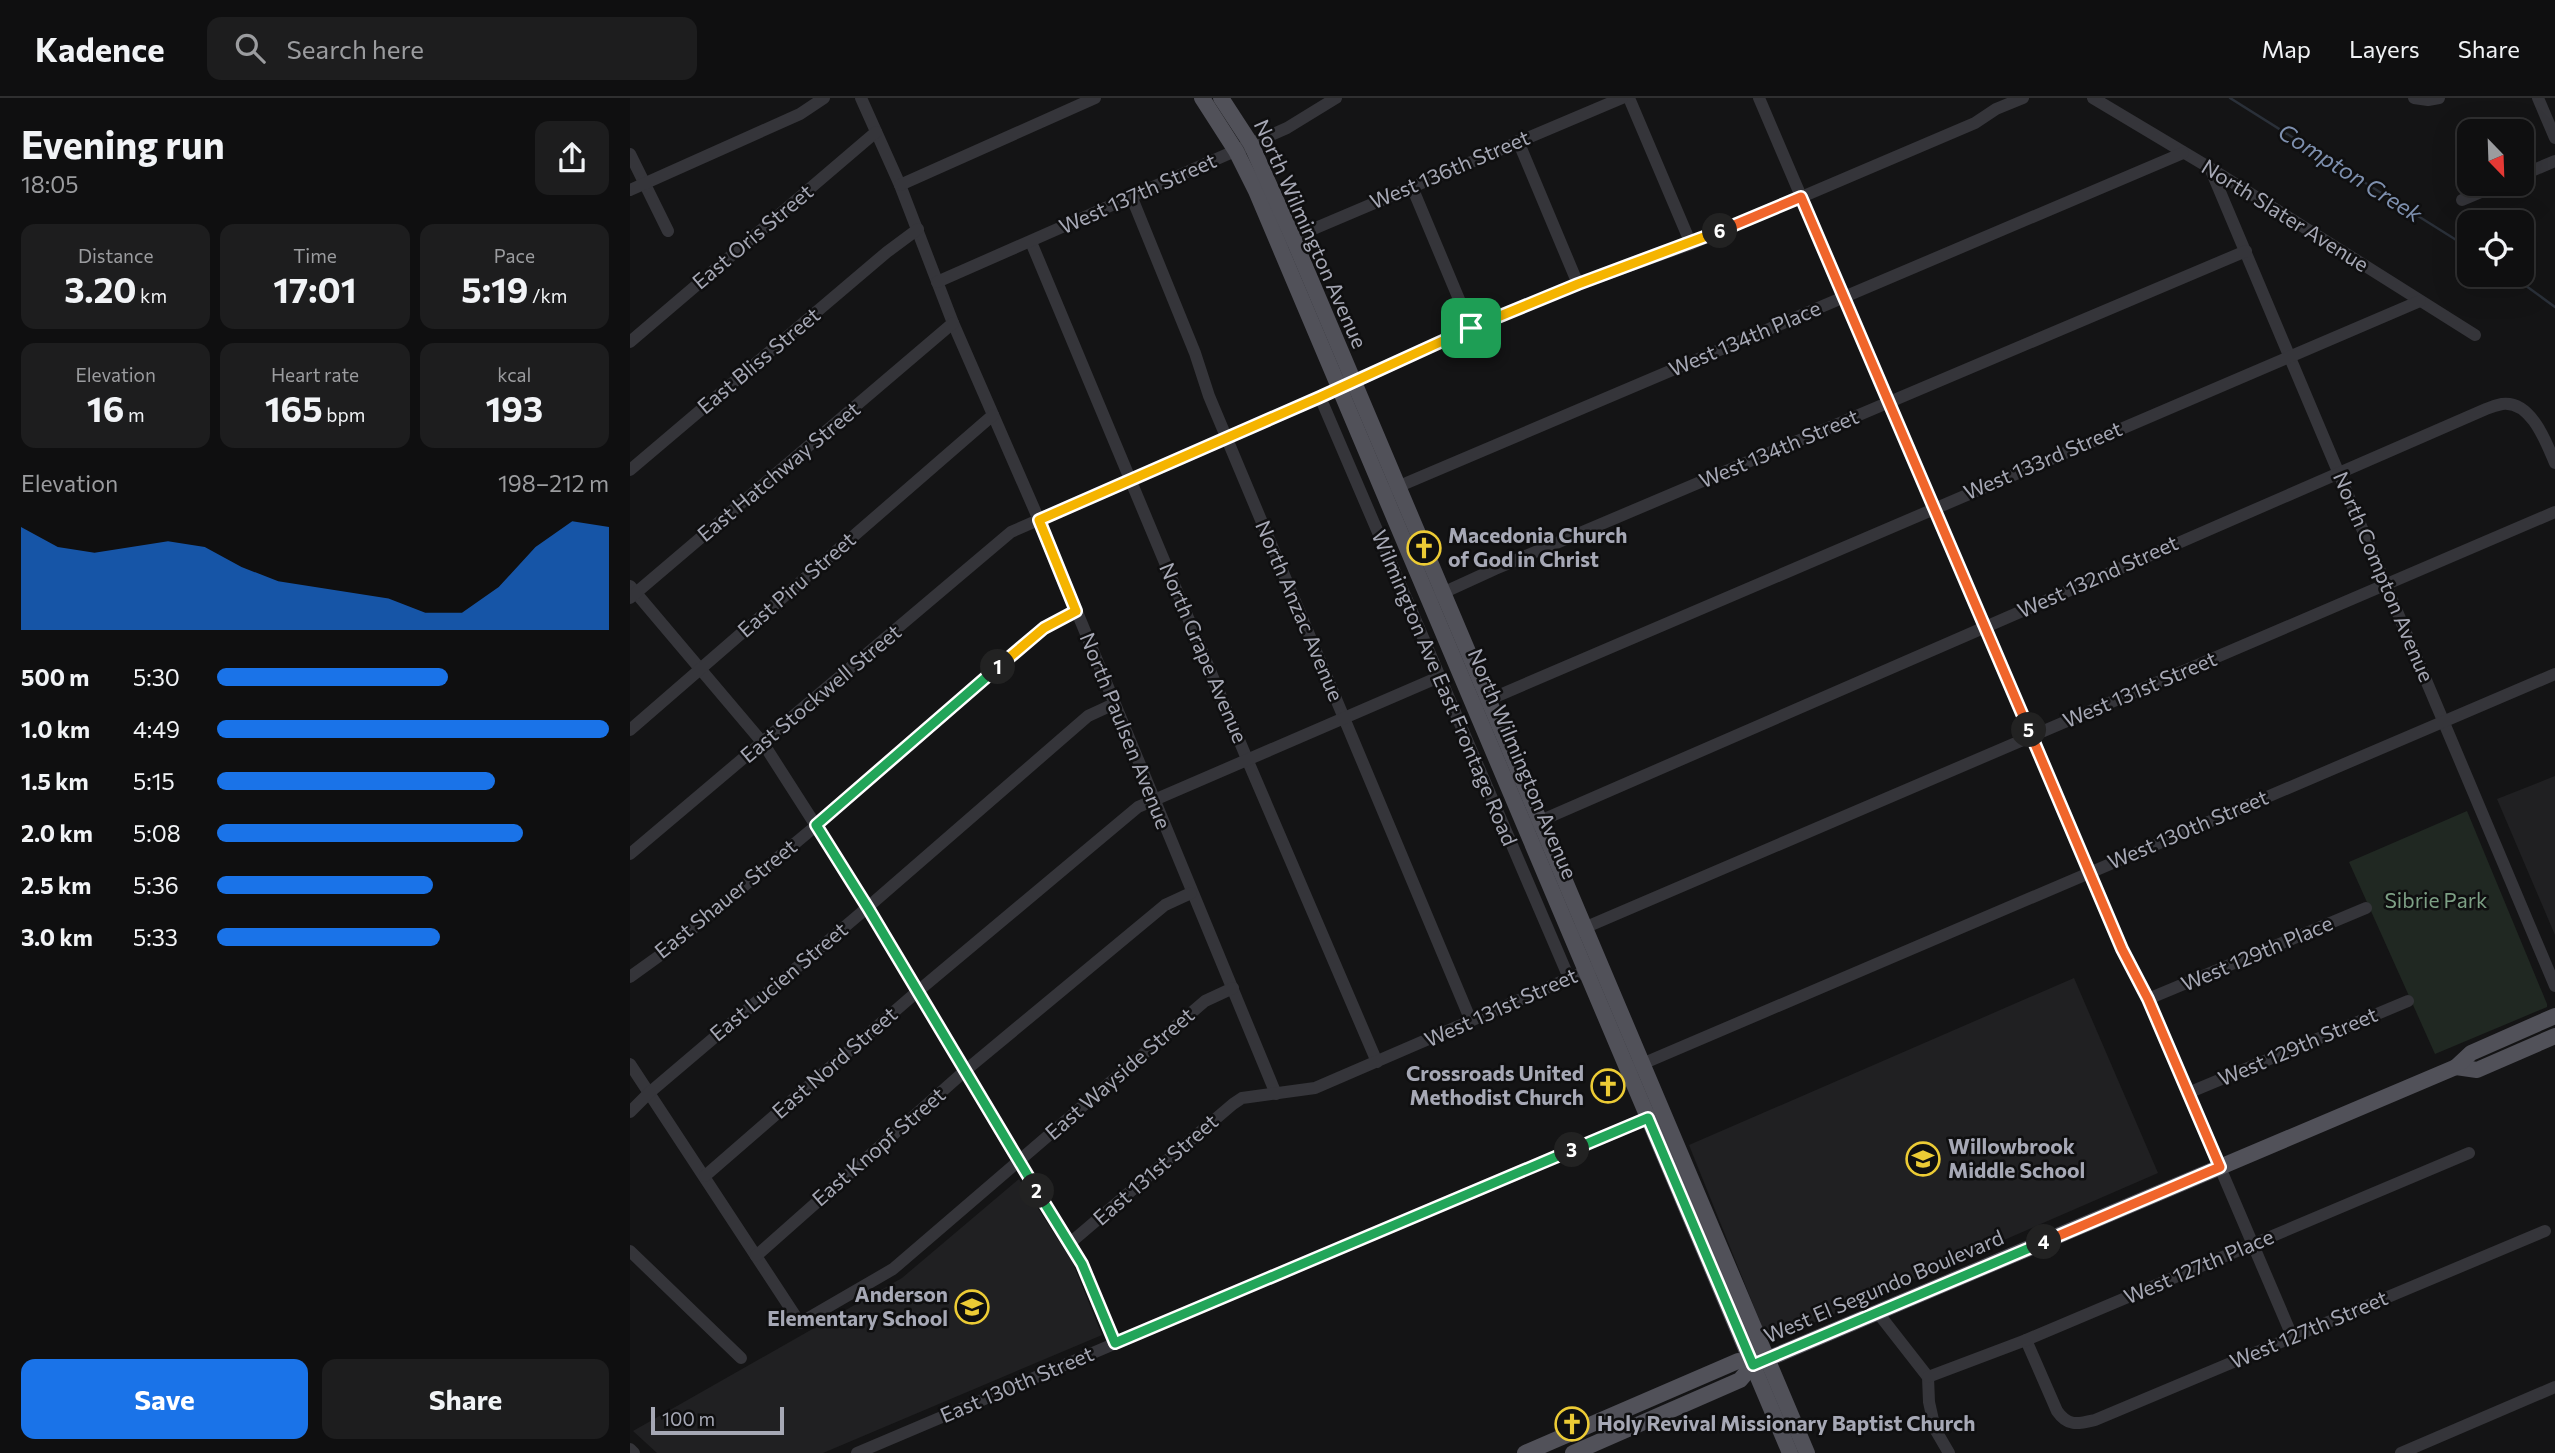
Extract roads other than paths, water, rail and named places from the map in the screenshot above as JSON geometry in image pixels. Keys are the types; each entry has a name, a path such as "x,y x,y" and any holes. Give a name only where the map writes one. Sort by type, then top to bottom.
{"main road":[{"name":"North Wilmington Avenue","path":"1202,98 1243,148"},
{"name":"North Wilmington Avenue","path":"1221,98 1286,241 1761,1360 1790,1453"},
{"name":"West El Segundo Boulevard","path":"1761,1360 2456,1068 2471,1053 2555,1016"},
{"name":"West El Segundo Boulevard","path":"2456,1068 2477,1070 2555,1036"},
{"path":"1525,1453 1738,1361 1761,1360"},
{"path":"1573,1453 1740,1380 1761,1360"},
{"path":"1761,1360 1807,1453"}],"street":[{"path":"630,190 800,114 824,98"},
{"name":"North Paulsen Avenue","path":"861,98 900,185 936,282 1039,520 1276,1094"},
{"path":"900,185 1095,98"},
{"name":"West 137th Street","path":"936,282 1287,128 1336,98"},
{"name":"West 136th Street","path":"1286,241 1622,98"},
{"path":"1629,98 1691,244"},
{"path":"1759,98 2122,949 2148,999 2292,1336"},
{"name":"East Stockwell Street","path":"630,854 1011,532 1471,328 1578,284 1691,244 1975,123 1996,109 2023,98"},
{"name":"North Slater Avenue","path":"2093,98 2210,168 2475,335"},
{"path":"2417,99 2439,98"},
{"path":"2538,98 2555,138"},
{"name":"East Oris Street","path":"630,342 876,132"},
{"path":"1518,141 1578,284"},
{"name":"West 134th Place","path":"1390,489 2183,153"},
{"path":"630,154 668,231"},
{"path":"2534,170 2555,161"},
{"name":"North Compton Avenue","path":"2210,168 2555,986"},
{"path":"1412,187 1471,328"},
{"path":"2462,200 2472,196"},
{"name":"North Anzac Avenue","path":"1132,198 1195,353 1209,397 1471,1021"},
{"name":"East Bliss Street","path":"630,470 887,251 918,229"},
{"name":"North Grape Avenue","path":"1031,242 1377,1062"},
{"name":"West 134th Street","path":"1436,596 2246,251"},
{"name":"West 133rd Street","path":"1481,702 2420,301"},
{"name":"East Hatchway Street","path":"632,593 953,323"},
{"name":"Wilmington Ave East Frontage Road","path":"1320,397 1569,978"},
{"name":"West 132nd Street","path":"1532,824 2486,409 2504,403 2518,407 2537,427 2555,463"},
{"name":"East Piru Street","path":"630,730 993,415"},
{"name":"West 131st Street","path":"1577,931 2555,512"},
{"path":"632,593 763,743 816,825 1070,1243 1082,1264 1115,1343"},
{"name":"East Shauer Street","path":"630,977 666,951 816,825 1044,628 1076,611"},
{"name":"West 130th Street","path":"1635,1067 2555,674"},
{"name":"East Nord Street","path":"705,1176 1126,815 1153,799 1439,677"},
{"name":"East Lucien Street","path":"630,1112 1088,716 1114,704"},
{"name":"East Knopf Street","path":"757,1256 966,1070 1165,905 1191,892"},
{"name":"West 129th Place","path":"2148,999 2366,908"},
{"name":"West 131st Street","path":"1242,1098 1315,1088 1593,968"},
{"name":"East Wayside Street","path":"757,1256 800,1324 893,1269 1205,1001 1233,988"},
{"name":"West 129th Street","path":"2188,1093 2408,1001"},
{"path":"630,1064 757,1256"},
{"name":"East 131st Street","path":"1070,1243 1242,1098"},
{"name":"East 130th Street","path":"857,1453 1655,1115"},
{"name":"West 127th Place","path":"1928,1377 2026,1340 2469,1153"},
{"name":"West 127th Street","path":"2026,1340 2063,1420 2071,1424 2095,1420 2545,1231"},
{"path":"630,1251 741,1358"},
{"path":"1878,1313 1928,1377 1929,1402 1935,1429 1949,1453"},
{"path":"2401,1453 2555,1387"},
{"path":"630,1449 634,1453"}],"waterway":[{"name":"Compton Creek","path":"2230,98 2457,240"},
{"name":"Compton Creek","path":"2528,287 2555,307"}],"place":[{"name":"Macedonia Church of God in Christ","path":"1424,548"},
{"name":"Crossroads United Methodist Church","path":"1608,1086"},
{"name":"Willowbrook Middle School","path":"1923,1159"},
{"name":"Anderson Elementary School","path":"972,1307"},
{"name":"Holy Revival Missionary Baptist Church","path":"1572,1424"}],"park label":[{"name":"Sibrie Park","path":"2436,901"}]}
